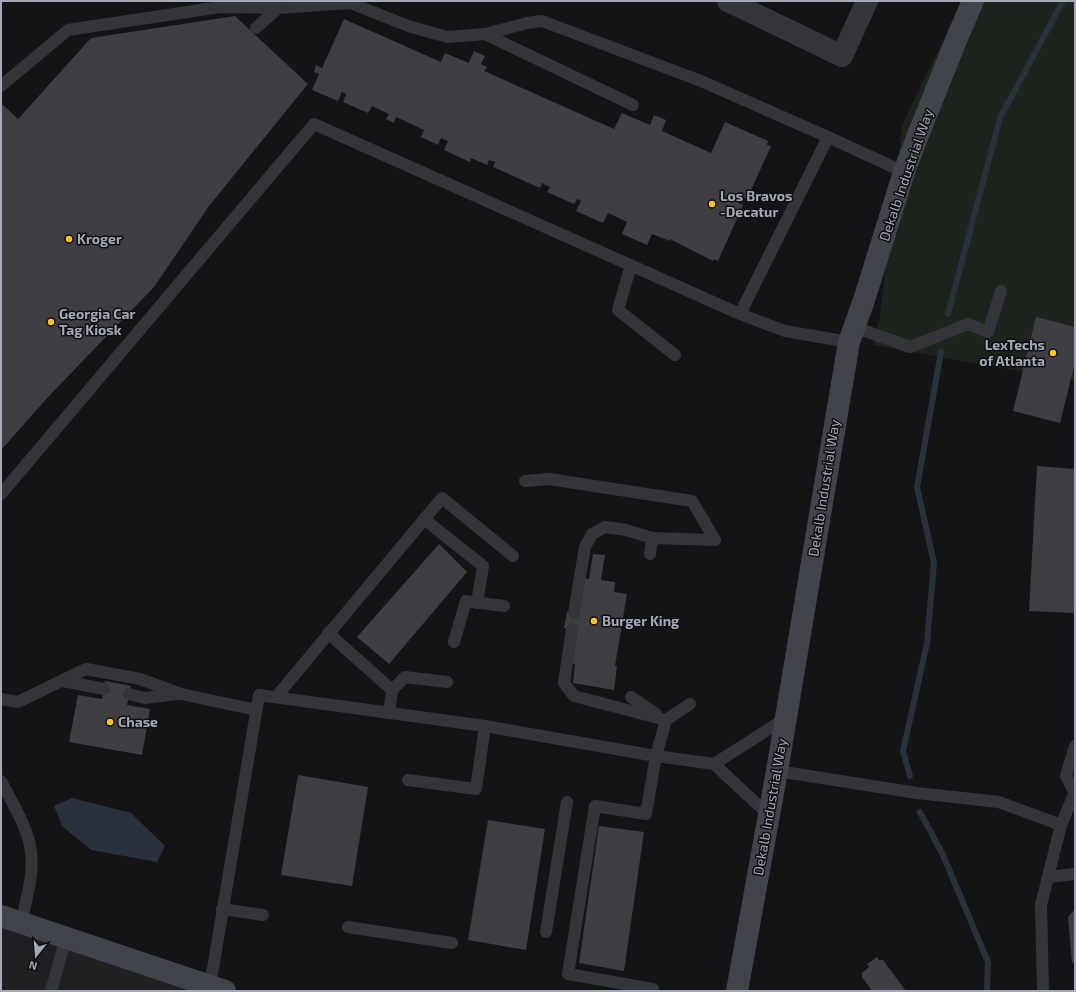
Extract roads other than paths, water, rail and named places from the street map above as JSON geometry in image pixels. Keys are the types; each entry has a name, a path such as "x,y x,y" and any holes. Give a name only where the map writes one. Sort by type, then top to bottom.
{"main road":[{"name":"Dekalb Industrial Way","path":"737,991 777,771 851,335 872,275 904,172 973,1"},
{"path":"11,919 217,988"}],"street":[{"path":"728,1 842,56 867,1"}],"lane":[{"path":"1,86 68,30 220,7 278,8 350,3 411,27 448,37 486,34 527,23 542,21 702,81 828,136 904,172"},
{"path":"256,28 278,8"},
{"path":"486,34 633,105"},
{"path":"1,494 314,124 740,314 785,331 851,335 910,346 968,324 988,332 1001,291"},
{"path":"740,314 828,136"},
{"path":"631,265 618,310 675,355"},
{"path":"525,481 548,479 692,500 715,540 652,538 626,530 606,527 592,534 585,547 574,613"},
{"path":"276,697 442,498 513,556"},
{"path":"424,519 483,566 477,603"},
{"path":"650,554 652,538"},
{"path":"454,642 466,601 504,606"},
{"path":"572,629 564,683 574,696 666,720"},
{"path":"328,633 392,690"},
{"path":"1,699 18,702 86,669 140,679 181,694 256,710"},
{"path":"389,713 392,690 406,678 447,682"},
{"path":"63,681 104,689"},
{"path":"129,694 144,698 181,694"},
{"path":"217,988 222,909 258,694 484,726 656,756 714,764 769,815"},
{"path":"630,697 666,720"},
{"path":"653,989 568,974 595,806 646,814 656,756 666,720 690,704"},
{"path":"714,764 786,718"},
{"path":"408,780 476,789 484,726"},
{"path":"1043,991 1041,905 1061,825 1074,792 1066,776 1075,746"},
{"path":"777,771 917,793 999,802 1061,825"},
{"path":"1,781 25,828 31,852 30,882 11,919"},
{"path":"546,932 567,802"},
{"path":"1048,877 1075,874"},
{"path":"222,909 263,915"},
{"path":"348,928 452,943"},
{"path":"51,991 66,938"}],"waterway":[{"path":"948,314 1000,118 1063,1"},
{"path":"910,776 903,751 927,643 934,563 917,487 941,352"},
{"path":"920,812 943,855 988,962 987,991"}],"place":[{"name":"Los Bravos -Decatur","path":"712,204"},
{"name":"Kroger","path":"69,239"},
{"name":"Georgia Car Tag Kiosk","path":"51,322"},
{"name":"LexTechs of Atlanta","path":"1053,353"},
{"name":"Burger King","path":"594,621"},
{"name":"Chase","path":"110,722"}]}
